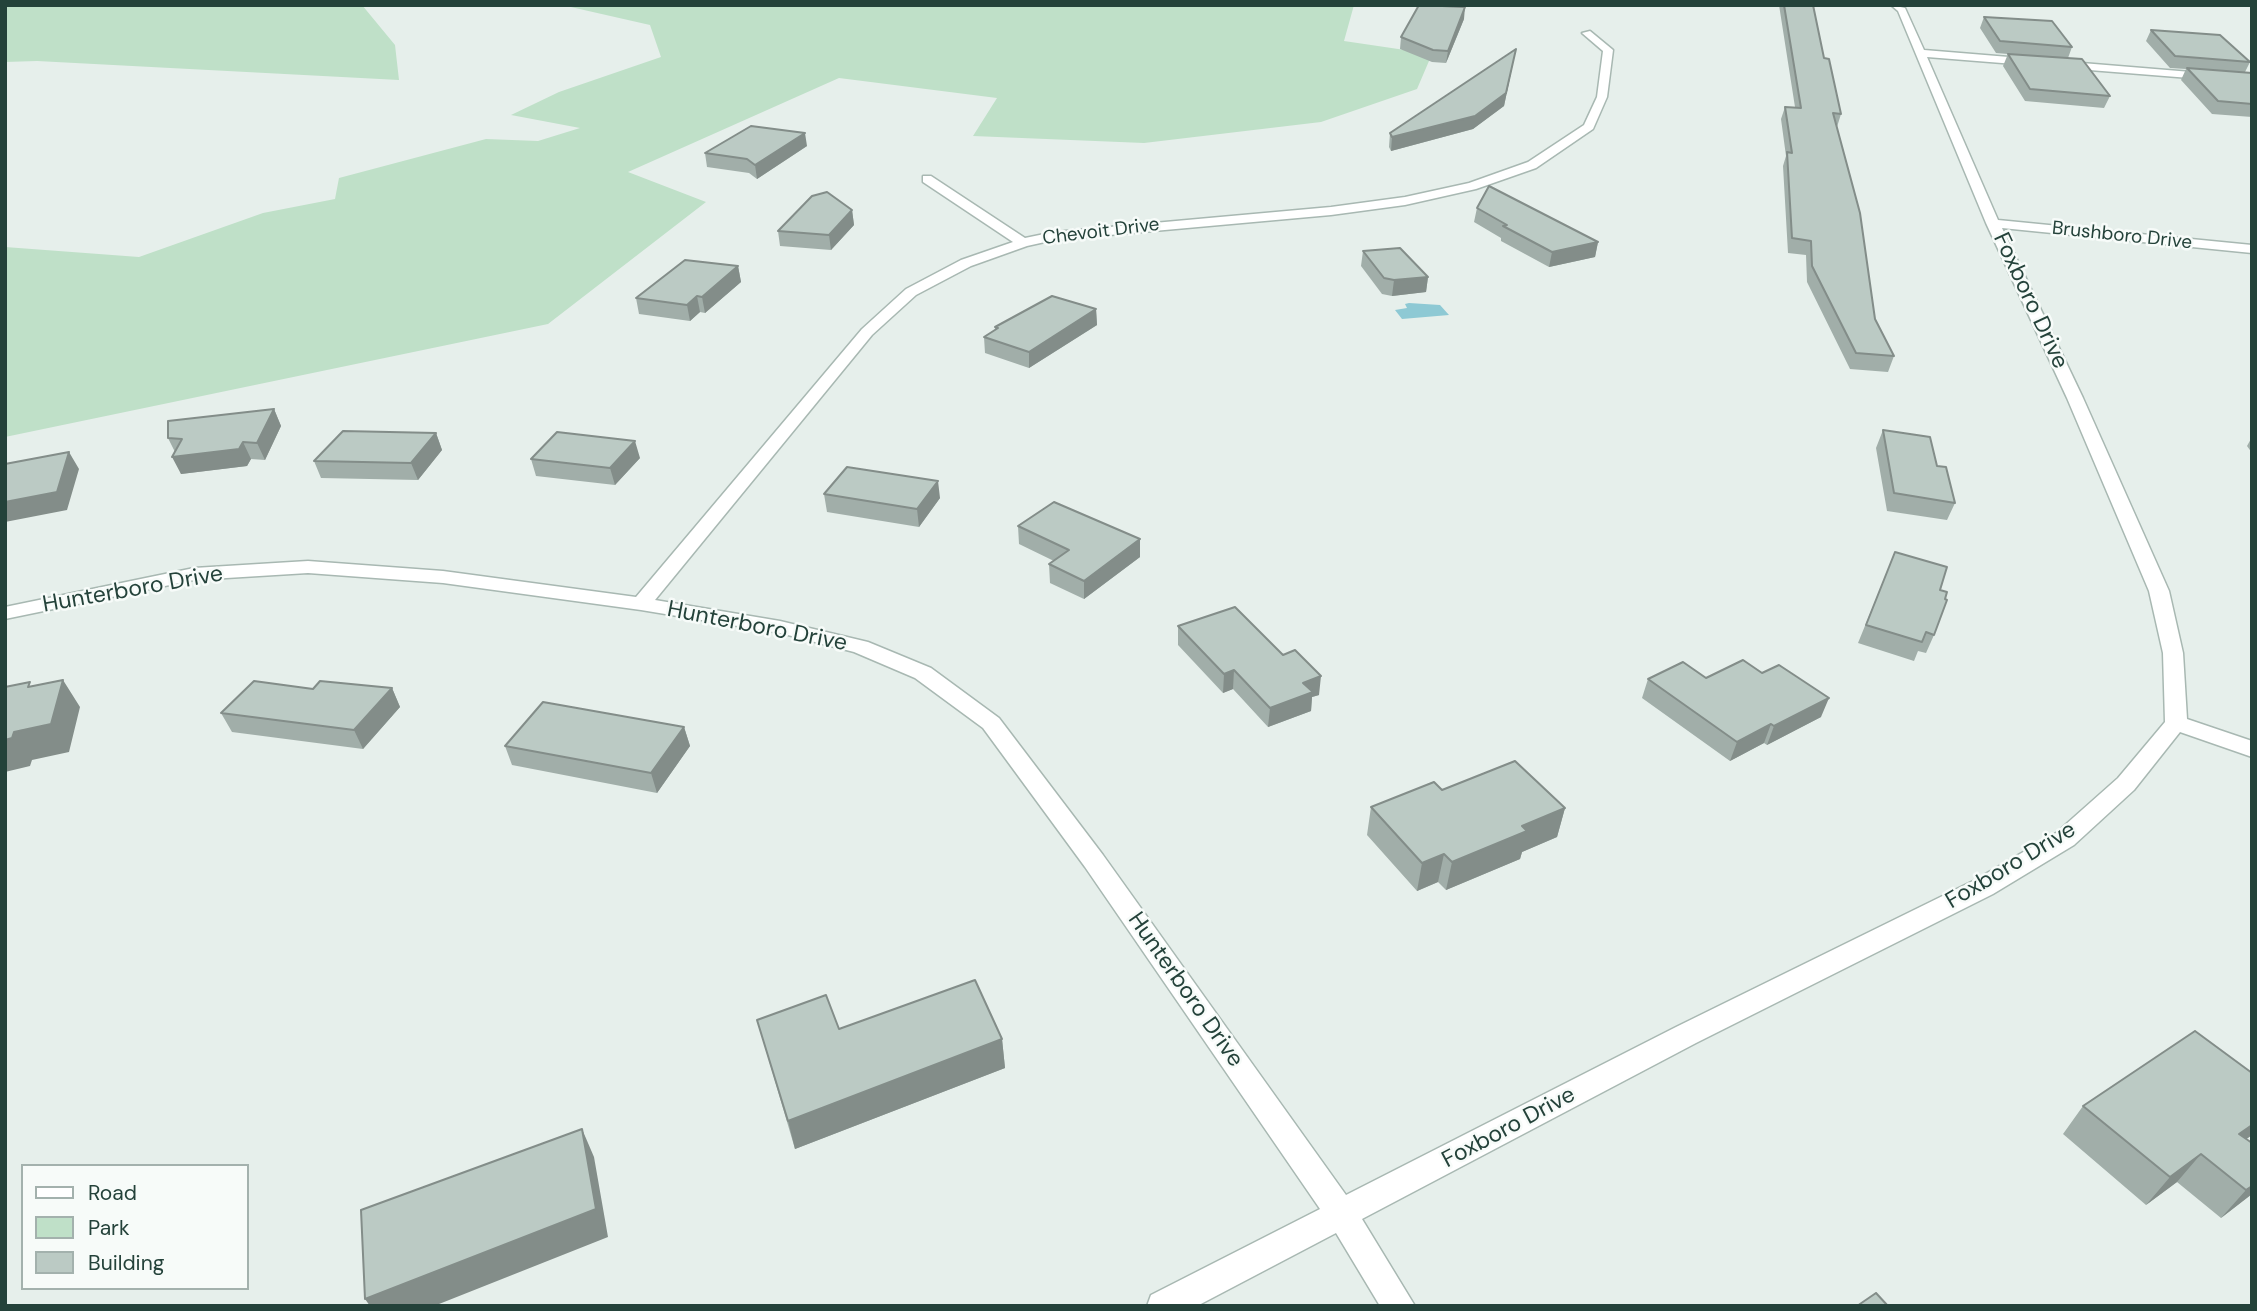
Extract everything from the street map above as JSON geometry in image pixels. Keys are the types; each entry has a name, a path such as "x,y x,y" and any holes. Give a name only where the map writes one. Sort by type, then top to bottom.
{"street":[{"name":"Foxboro Drive","path":"1163,1306 1686,1035 1984,887 2065,839 2126,784 2176,723 2173,653 2159,591 2075,398 1993,223 1902,10 1895,5"},
{"name":"Chevoit Drive","path":"641,604 867,332 911,292 966,262 1023,243 1097,230 1331,211 1405,201 1472,186 1532,165 1589,127 1602,97 1608,50 1587,33"},
{"path":"1920,53 2252,80"},
{"path":"927,179 1023,243"},
{"name":"Brushboro Drive","path":"1993,223 2252,249"},
{"name":"Hunterboro Drive","path":"5,613 194,574 308,567 443,577 641,604 780,627 861,647 923,673 991,723 1094,861 1342,1215 1399,1306"},
{"path":"2176,723 2252,749"}],"green space":[{"path":"5,5 362,5 395,45 399,80 37,61 5,62"},
{"path":"562,5 1354,5 1344,41 1432,54 1417,89 1321,122 1144,143 973,136 997,98 839,78 628,172 706,202 548,324 5,437 5,247 139,257 263,213 335,199 339,178 486,139 538,141 580,128 511,115 559,92 661,57 650,25"}],"water":[{"path":"1405,304 1440,305 1449,315 1402,319 1395,310 1407,308"}],"building":[{"path":"1419,5 1465,7 1448,51 1433,50 1401,37"},
{"path":"1784,5 1813,5 1824,58 1829,59 1841,114 1833,113 1860,213 1875,319 1894,356 1856,353 1812,266 1811,241 1792,238 1787,152 1792,153 1785,107 1801,108"},
{"path":"1984,17 2052,21 2072,47 2000,41"},
{"path":"2151,30 2220,35 2250,62 2175,56"},
{"path":"1516,49 1506,93 1475,116 1392,137 1390,133"},
{"path":"2008,54 2082,59 2110,96 2030,89"},
{"path":"2187,68 2252,73 2252,104 2218,101"},
{"path":"751,126 805,133 755,165 747,159 705,153"},
{"path":"1489,186 1598,242 1552,252 1503,226 1507,225 1477,208"},
{"path":"827,192 852,210 829,235 778,231 812,196"},
{"path":"1400,248 1428,277 1394,280 1384,278 1363,251"},
{"path":"685,260 738,266 702,297 697,296 687,305 636,298"},
{"path":"1052,296 1096,309 1029,352 984,337 998,328 995,327"},
{"path":"274,409 257,443 243,442 239,449 172,457 182,439 168,438 168,421"},
{"path":"1883,430 1930,437 1937,466 1946,467 1955,503 1894,493"},
{"path":"343,431 436,433 411,463 314,461"},
{"path":"557,432 635,441 610,468 531,459"},
{"path":"69,452 57,492 5,502 5,464"},
{"path":"847,467 938,481 917,509 824,494"},
{"path":"1054,502 1140,539 1084,581 1049,564 1069,550 1018,526"},
{"path":"1895,552 1947,567 1940,590 1947,592 1947,600 1934,635 1926,632 1922,642 1866,625"},
{"path":"1235,607 1283,655 1295,650 1321,676 1303,683 1313,692 1270,708 1234,670 1224,674 1178,626"},
{"path":"1743,660 1762,673 1779,665 1829,698 1737,742 1648,679 1683,662 1706,678"},
{"path":"63,680 51,724 14,732 12,738 5,740 5,687 30,682 28,687"},
{"path":"254,681 313,689 320,681 392,688 354,730 221,713"},
{"path":"543,702 684,727 651,773 505,746"},
{"path":"1515,761 1565,808 1522,826 1527,831 1452,862 1444,854 1422,863 1371,807 1434,782 1442,790"},
{"path":"975,980 1002,1039 788,1121 757,1020 826,995 839,1029"},
{"path":"2195,1031 2252,1073 2252,1125 2239,1134 2252,1143 2252,1186 2246,1190 2201,1154 2170,1177 2083,1106"},
{"path":"582,1129 596,1209 365,1299 361,1210"},
{"path":"1876,1293 1888,1306 1857,1306"}]}
